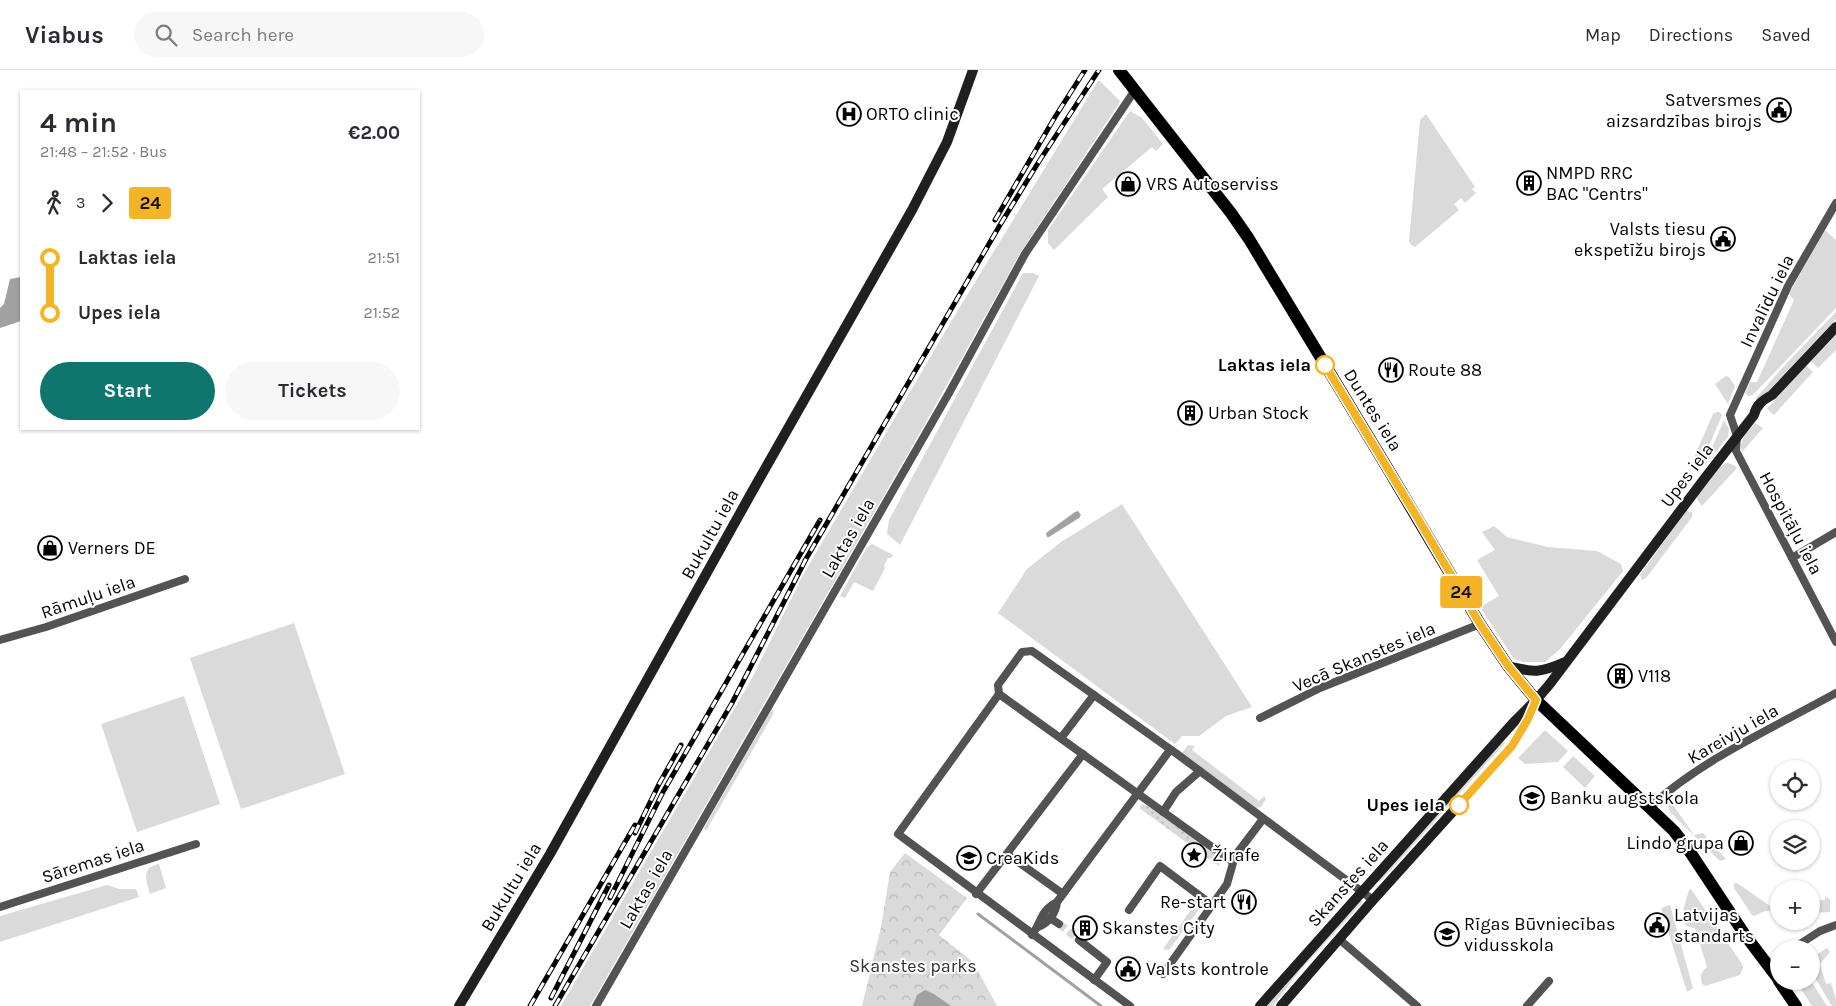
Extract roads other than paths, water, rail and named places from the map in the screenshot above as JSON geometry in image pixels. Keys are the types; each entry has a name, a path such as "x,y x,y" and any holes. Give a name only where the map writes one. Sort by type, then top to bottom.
{"main road":[{"name":"Duntes iela","path":"1119,70 1231,213 1249,239 1302,324 1316,351 1480,624 1508,666 1536,700 1674,831 1770,970"},
{"name":"Duntes iela","path":"1785,990 1796,1006"}],"street":[{"name":"Bukultu iela","path":"459,1006 555,845 912,210 947,142 972,70"},
{"name":"Laktas iela","path":"596,1006 944,402 1025,254 1135,90"},
{"name":"Invalīdu iela","path":"1730,415 1788,286 1836,203"},
{"name":"Upes iela","path":"1536,700 1754,415 1755,409 1763,400 1772,395 1836,327"},
{"name":"Hospitāļu iela","path":"1730,415 1737,436 1736,451 1836,642"},
{"path":"1792,558 1836,532"},
{"name":"Rāmuļu iela","path":"0,640 46,627 186,579"},
{"name":"Vecā Skanstes iela","path":"1260,718 1320,688 1480,624"},
{"path":"1130,1006 976,894 898,834 999,694 998,685 1022,652 1032,650 1200,771 1372,900"},
{"path":"1508,666 1532,672 1547,670 1566,662"},
{"name":"Kareivju iela","path":"1649,808 1675,786 1724,755 1836,693"},
{"path":"999,694 1233,862"},
{"path":"1061,738 1094,695"},
{"name":"Skanstes iela","path":"1260,1006 1517,718 1536,700"},
{"name":"Skanstes iela","path":"1281,1006 1372,900 1512,746 1528,719 1536,700"},
{"path":"1032,935 1038,927 1039,920 1043,914 1050,906 1057,902 1170,750"},
{"path":"976,894 1083,754"},
{"path":"1162,812 1176,792 1200,771"},
{"path":"1163,974 1227,884 1235,856 1263,819"},
{"name":"Sāremas iela","path":"0,907 196,844"},
{"path":"1007,854 1063,894"},
{"path":"1129,910 1160,866 1212,905"},
{"path":"1038,927 1046,924 1056,910 1057,902"},
{"path":"1050,918 1059,924"},
{"path":"1806,940 1820,931 1836,925"},
{"path":"1339,939 1418,1006"},
{"path":"1079,940 1107,962 1094,980"},
{"path":"1527,1006 1549,981"}],"waterway":[{"path":"978,914 1101,1006"}],"tunnel":[{"path":"1059,924 1079,940"}],"railway":[{"path":"995,220 1055,117 1085,70"},
{"path":"555,1006 732,703 806,559 1000,225 1099,70"},
{"path":"610,898 663,792 820,520"},
{"path":"635,833 681,745"},
{"path":"530,1006 635,825"},
{"path":"551,998 609,885"}],"place":[{"name":"Satversmes aizsardzības birojs","path":"1779,110"},
{"name":"ORTO clinic","path":"849,114"},
{"name":"NMPD RRC BAC \"Centrs\"","path":"1529,183"},
{"name":"VRS Autoserviss","path":"1128,184"},
{"name":"Valsts tiesu ekspetīžu birojs","path":"1723,239"},
{"name":"Laktas iela","path":"1325,365"},
{"name":"Route 88","path":"1391,370"},
{"name":"Urban Stock","path":"1190,413"},
{"name":"Verners DE","path":"50,548"},
{"name":"V118","path":"1620,676"},
{"name":"Banku augstskola","path":"1532,798"},
{"name":"Upes iela","path":"1459,805"},
{"name":"Lindo grupa","path":"1741,843"},
{"name":"Žirafe","path":"1194,855"},
{"name":"CreaKids","path":"969,858"},
{"name":"Re-start","path":"1244,902"},
{"name":"Latvijas standarts","path":"1657,925"},
{"name":"Skanstes City","path":"1085,928"},
{"name":"Rīgas Būvniecības vidusskola","path":"1447,934"},
{"name":"Valsts kontrole","path":"1128,969"}],"park label":[{"name":"Skanstes parks","path":"913,966"}]}
